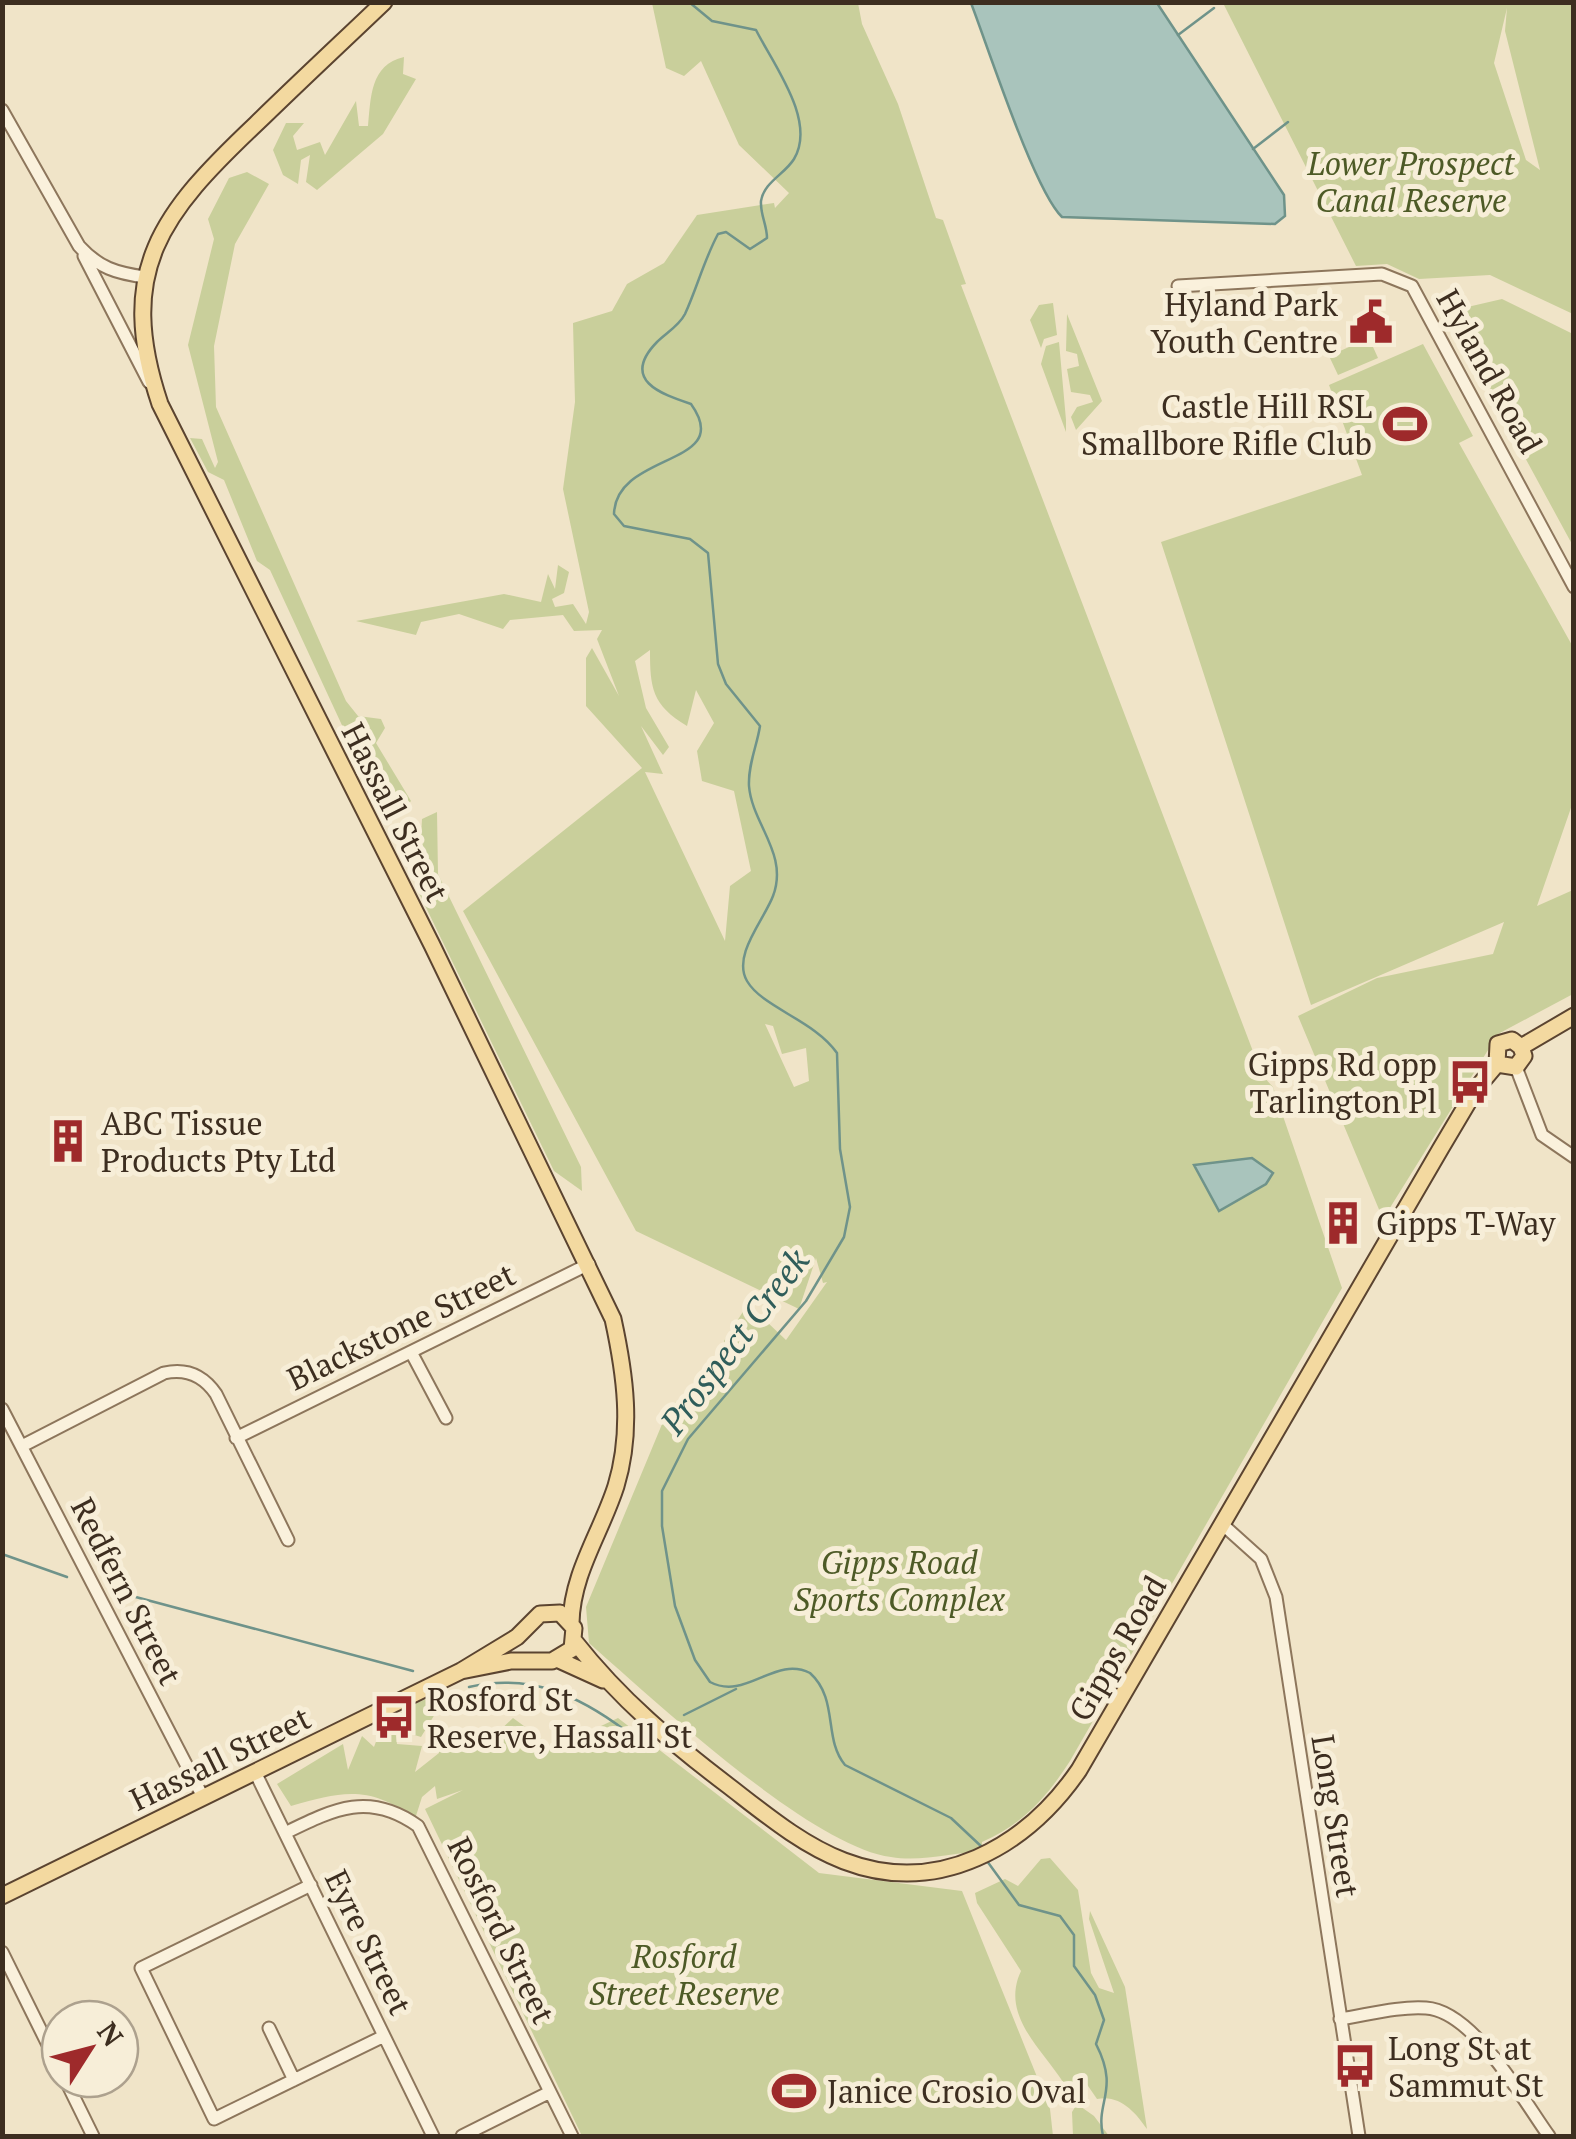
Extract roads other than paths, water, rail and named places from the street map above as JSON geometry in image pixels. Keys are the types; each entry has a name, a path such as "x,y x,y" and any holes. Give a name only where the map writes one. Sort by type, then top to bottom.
{"main road":[{"path":"145,277 166,224 213,165 384,2"},
{"name":"Hassall Street","path":"145,277 144,356 160,404 614,1319 626,1379 625,1428 617,1482 572,1590 571,1623"},
{"path":"1522,1047 1574,1016"},
{"path":"1512,1040 1522,1047 1524,1056 1516,1068 1497,1064 1498,1044 1512,1040"},
{"name":"Gipps Road","path":"575,1642 606,1682 723,1782 828,1854 893,1872 928,1872 1000,1849 1040,1819 1069,1784 1476,1089 1497,1064"},
{"name":"Hassall Street","path":"548,1612 572,1590"},
{"path":"548,1612 571,1623 575,1642 559,1660 539,1658 527,1645 528,1626 548,1612"},
{"name":"Hassall Street","path":"2,1896 462,1671 528,1626"},
{"name":"Hassall Street","path":"462,1671 539,1658"},
{"name":"Gipps Road","path":"559,1660 606,1682"}],"street":[{"path":"2,110 79,246 160,404"},
{"path":"79,246 105,268 145,277"},
{"name":"Hyland Road","path":"1178,286 1382,274 1412,286 1574,586"},
{"path":"1516,1068 1542,1135 1574,1157"},
{"name":"Blackstone Street","path":"236,1438 589,1264"},
{"path":"411,1352 446,1418"},
{"path":"22,1446 175,1370 192,1374 209,1384 288,1540"},
{"name":"Redfern Street","path":"2,1409 202,1797"},
{"name":"Long Street","path":"1222,1524 1261,1559 1276,1597 1359,2136"},
{"name":"Eyre Street","path":"255,1772 432,2136"},
{"name":"Rosford Street","path":"285,1833 339,1806 357,1803 390,1810 418,1826 572,2136"},
{"path":"310,1885 140,1968 214,2119 384,2036"},
{"path":"2,1952 40,2029"},
{"path":"1340,2019 1420,2008 1449,2015 1470,2030 1549,2136"},
{"path":"269,2028 294,2080"},
{"path":"462,2136 550,2092"},
{"path":"75,2099 93,2136"}],"water":[{"path":"971,3 1157,3 1284,195 1285,216 1275,224 1062,217 1025,149"},
{"path":"1252,1158 1273,1173 1266,1184 1219,1211 1194,1165"}],"waterway":[{"name":"Prospect Creek","path":"689,2 712,21 756,30 797,110 800,144 794,159 763,194 761,206 767,238 750,249 726,232 718,234 685,314 647,355 642,366 644,376 657,390 691,404 701,424 698,439 687,450 633,479 620,494 614,514 624,526 690,539 708,553 718,664 726,684 760,726 749,786 776,866 773,896 746,949 743,971 747,981 765,999 815,1032 837,1053 840,1149 850,1207 844,1237 806,1301 688,1439 662,1491 662,1526 675,1606 695,1660 710,1682 736,1686 785,1669 810,1673 825,1695 834,1743 845,1765 951,1818 983,1848"},
{"path":"1178,35 1214,8"},
{"path":"1253,149 1288,122"},
{"path":"2,1554 67,1577"},
{"path":"117,1592 413,1671"},
{"path":"469,1687 513,1683 552,1690 590,1707 626,1731"},
{"path":"684,1715 736,1689"},
{"name":"Prospect Creek","path":"987,1861 1019,1905 1060,1916 1074,1935 1074,1966 1095,1995 1104,2020 1096,2044 1107,2085 1103,2136"}],"place":[{"name":"Hyland Park Youth Centre","path":"1371,322"},
{"name":"Castle Hill RSL Smallbore Rifle Club","path":"1405,424"},
{"name":"Gipps Rd opp Tarlington Pl","path":"1470,1082"},
{"name":"ABC Tissue Products Pty Ltd","path":"68,1141"},
{"name":"Gipps T-Way","path":"1343,1223"},
{"name":"Rosford St Reserve, Hassall St","path":"394,1717"},
{"name":"Long St at Sammut St","path":"1355,2066"},
{"name":"Janice Crosio Oval","path":"794,2091"}],"park label":[{"name":"Lower Prospect Canal Reserve","path":"1411,182"},
{"name":"Gipps Road Sports Complex","path":"899,1580"},
{"name":"Rosford Street Reserve","path":"684,1974"}]}
